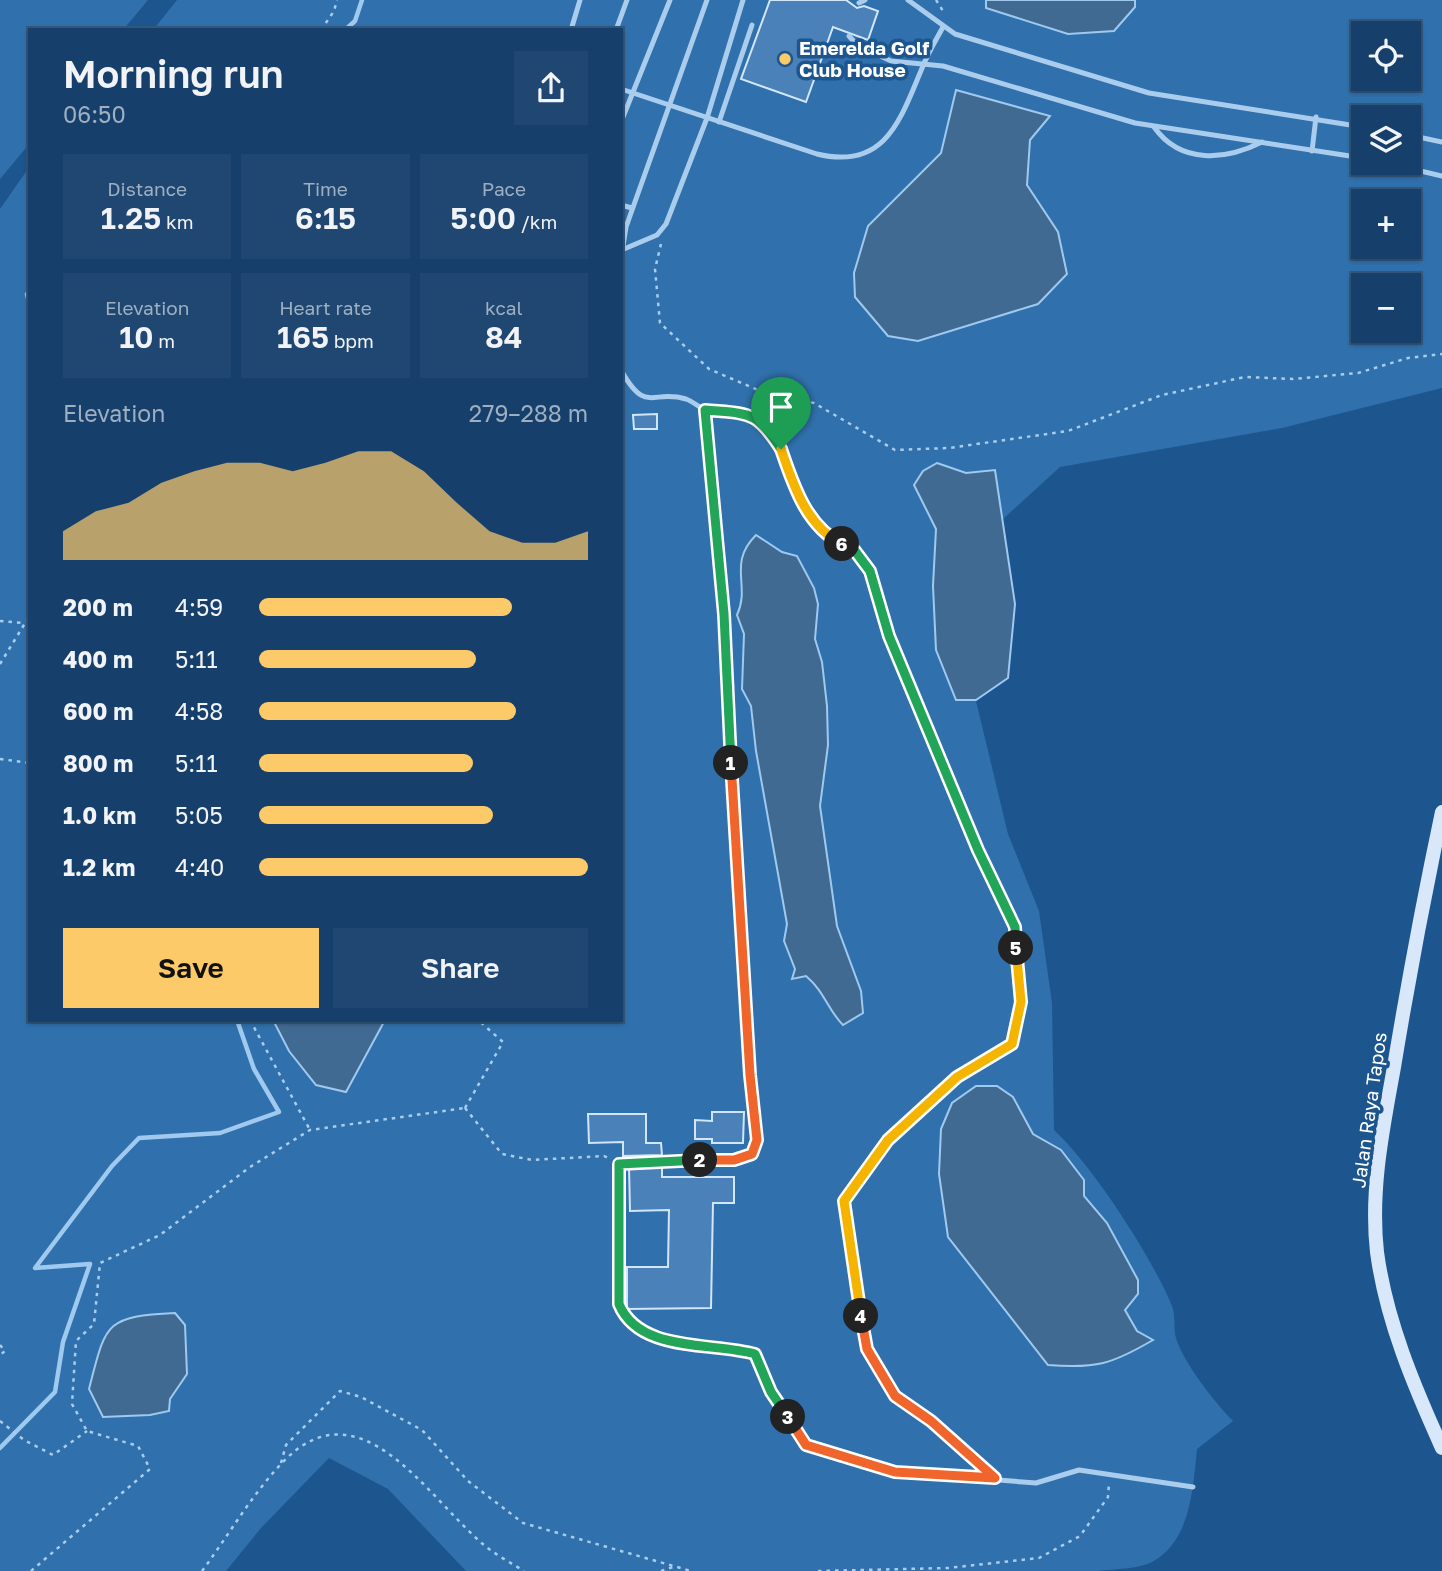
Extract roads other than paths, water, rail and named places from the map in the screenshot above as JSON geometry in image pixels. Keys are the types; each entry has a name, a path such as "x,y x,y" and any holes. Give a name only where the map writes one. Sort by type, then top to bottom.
{"main road":[{"name":"Jalan Raya Tapos","path":"1442,812 1416,937 1379,1152 1375,1199 1377,1252 1389,1308 1414,1386 1442,1448"}],"lane":[{"path":"572,28 580,0"},
{"path":"617,28 627,0"},
{"path":"623,117 670,0"},
{"path":"623,252 632,208 707,0"},
{"path":"624,249 657,235 666,224 707,118 744,0"},
{"path":"908,0 956,34 1079,74 1149,93 1351,124"},
{"path":"719,122 752,25"},
{"path":"623,90 817,154 835,159 853,157 885,139 902,119 924,63 943,27"},
{"path":"849,36 857,45 891,61 943,66 1154,127 1351,156"},
{"path":"1312,151 1316,117"},
{"path":"1154,127 1160,136 1184,152 1210,158 1238,154 1262,142"},
{"path":"1421,138 1442,142"},
{"path":"1421,171 1442,176"},
{"path":"623,206 632,208"},
{"path":"623,374 632,390 651,399 685,399 705,410 724,614 749,1061 757,1140 752,1154 734,1160 619,1164 619,1304 623,1315 637,1328 677,1342 755,1354 771,1392 806,1445 895,1472 1042,1483 1072,1470 1193,1487"}],"waterway":[{"path":"347,28 355,21 362,0"},
{"path":"28,293 28,298"},
{"path":"0,1448 55,1392 63,1342 90,1264 35,1268 112,1166 139,1138 220,1133 279,1112 254,1069 238,1022"}],"place":[{"name":"Emerelda Golf Club House","path":"785,59"}]}
